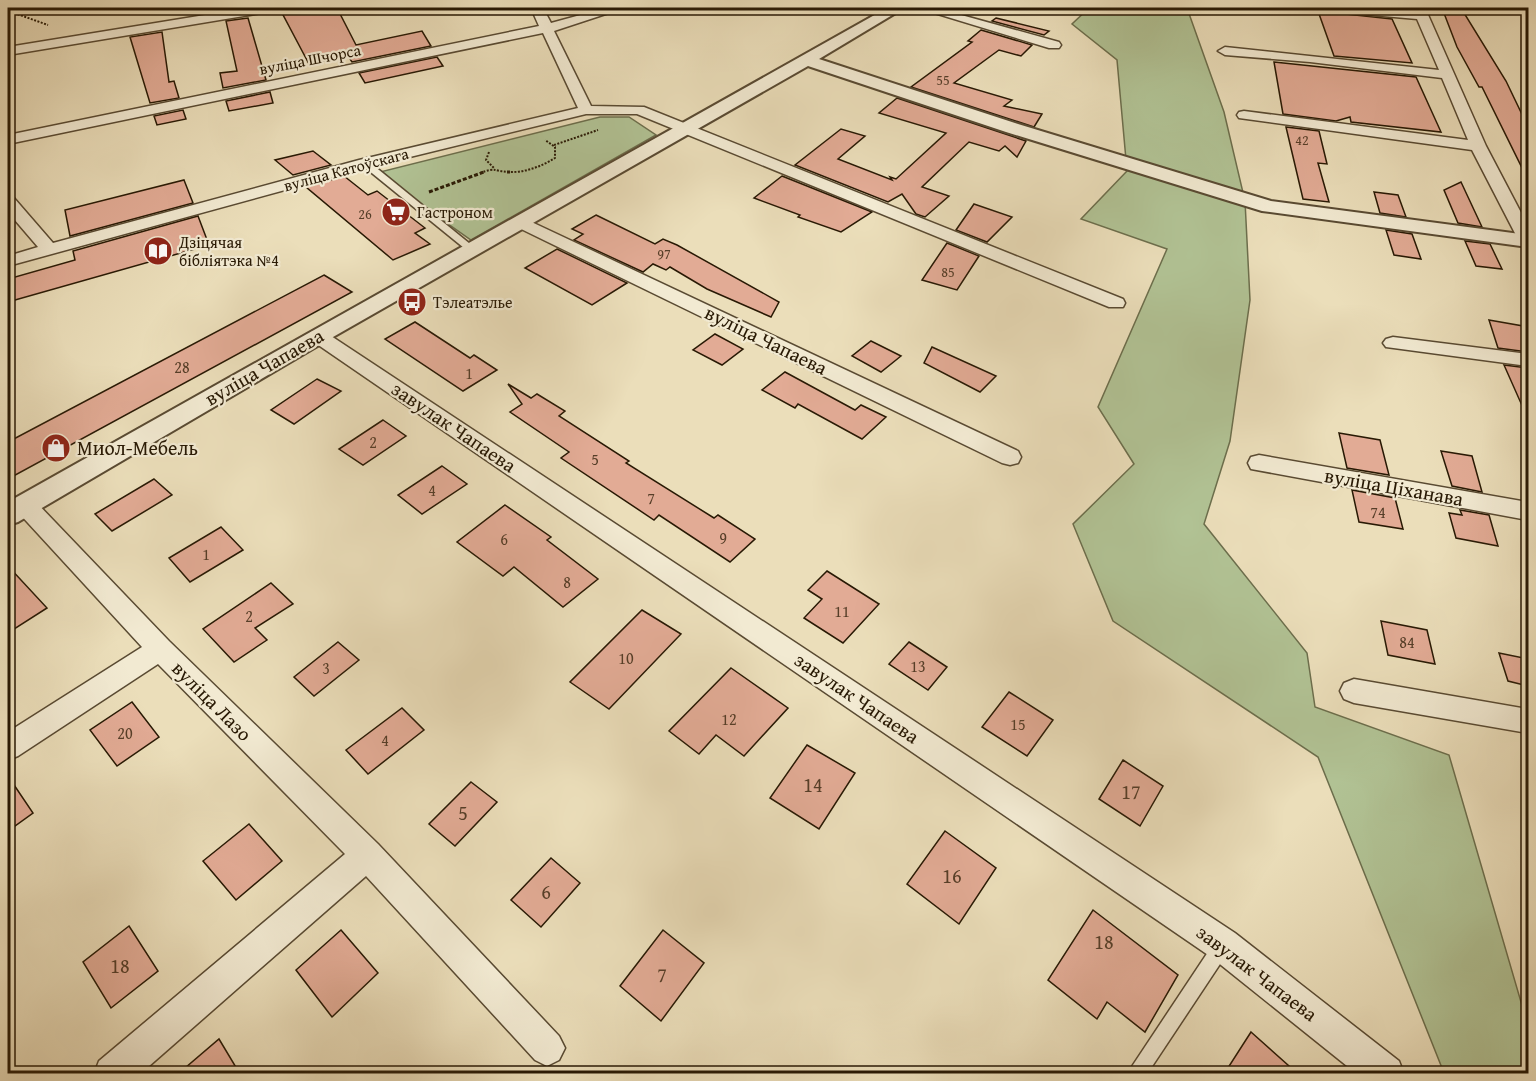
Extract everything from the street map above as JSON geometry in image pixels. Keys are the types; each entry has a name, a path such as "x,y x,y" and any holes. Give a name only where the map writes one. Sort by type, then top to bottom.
{"street":[{"path":"8,51 268,8"},
{"path":"537,8 549,28 586,110"},
{"name":"вуліца Шчорса","path":"8,138 549,28 618,8"},
{"name":"вуліца Чапаева","path":"16,510 318,336 808,61 897,8"},
{"path":"924,8 1054,45"},
{"path":"1337,8 1421,12 1478,146 1528,242"},
{"path":"1226,51 1310,58 1448,75"},
{"path":"808,61 1012,128 1269,207 1528,242"},
{"name":"вуліца Катоўскага","path":"8,261 365,163 586,110 639,110 686,130"},
{"path":"1244,115 1478,146"},
{"path":"686,130 1116,303"},
{"path":"8,202 49,249"},
{"name":"вуліца Чапаева","path":"523,223 1010,457"},
{"name":"завулак Чапаева","path":"318,336 1223,945 1386,1074"},
{"path":"1393,343 1528,360"},
{"name":"вуліца Ціханава","path":"1259,463 1528,511"},
{"path":"16,510 160,649"},
{"name":"вуліца Лазо","path":"8,747 160,649 367,855 547,1048"},
{"path":"1354,691 1528,721"},
{"path":"112,1074 367,855"}],"lane":[{"path":"365,163 472,250"},
{"path":"1136,1074 1223,945"}],"path":[{"path":"15,8 17,14"},
{"path":"490,150 486,160 494,168 508,172 540,167 555,158 555,147 544,139"},
{"path":"409,199 494,168"}],"green space":[{"path":"1089,8 1187,8 1224,112 1245,201 1250,300 1230,441 1204,524 1307,653 1315,707 1449,755 1528,1026 1528,1073 1444,1073 1318,757 1113,621 1073,524 1134,464 1098,407 1167,249 1081,219 1127,171 1117,60 1072,24"},
{"path":"600,117 629,117 656,135 471,240 376,173"}],"building":[{"path":"337,8 356,45 422,31 431,46 352,62 348,56 309,64 281,11"},
{"path":"1442,8 1461,8 1506,81 1528,127 1528,180 1482,87 1479,87 1457,47"},
{"path":"1318,11 1392,19 1412,63 1334,56"},
{"path":"248,18 266,80 223,88 220,73 237,71 226,21"},
{"path":"996,18 1049,31 1044,35 992,21"},
{"path":"981,30 1032,45 1021,56 999,50 954,83 1012,100 1004,106 1042,114 1034,127 911,87 972,42 968,41"},
{"path":"162,32 169,82 174,81 179,98 150,103 130,37"},
{"path":"437,57 443,66 365,83 359,73"},
{"path":"1274,62 1416,77 1441,132 1351,122 1350,117 1336,121 1283,114"},
{"path":"270,92 273,103 229,111 226,101"},
{"path":"897,98 1026,141 1017,157 1005,146 999,151 969,142 922,187 949,196 925,217 916,214 902,194 888,202 795,165 841,129 865,136 838,159 892,180 890,177 896,179 946,133 879,113"},
{"path":"183,110 186,119 157,125 154,116"},
{"path":"1286,127 1319,131 1327,164 1318,163 1329,202 1303,199"},
{"path":"313,151 331,165 293,175 275,160"},
{"path":"344,176 368,195 377,191 425,228 415,233 430,244 393,260 306,187"},
{"path":"782,176 872,212 841,232 754,198"},
{"path":"184,180 193,203 70,236 65,210"},
{"path":"1461,182 1482,227 1458,223 1444,190"},
{"path":"1374,192 1398,195 1406,217 1380,213"},
{"path":"974,204 1012,217 987,242 956,230"},
{"path":"596,215 655,244 663,239 677,245 779,302 771,317 707,289 670,267 666,270 653,264 643,272 574,240 583,234 572,229"},
{"path":"198,216 209,245 8,302 8,279 75,260 73,251"},
{"path":"1386,230 1412,234 1421,259 1394,255"},
{"path":"1465,241 1490,244 1502,269 1476,266"},
{"path":"947,243 979,256 957,290 922,280"},
{"path":"557,249 627,283 592,305 525,268"},
{"path":"324,275 352,292 8,479 8,442"},
{"path":"1489,320 1523,326 1528,340 1528,352 1498,348"},
{"path":"415,322 470,358 474,355 497,370 463,391 385,339"},
{"path":"715,334 743,349 722,365 693,350"},
{"path":"871,341 901,356 881,372 852,356"},
{"path":"932,347 996,376 980,392 924,363"},
{"path":"1504,365 1528,368 1528,419"},
{"path":"785,372 855,410 861,405 886,417 862,439 798,404 795,408 762,390"},
{"path":"317,379 341,391 294,424 271,410"},
{"path":"508,384 531,398 537,394 565,411 559,416 629,461 626,463 714,518 718,515 755,539 730,562 659,515 654,520 561,458 569,452 510,412 522,404"},
{"path":"383,420 406,436 363,465 339,449"},
{"path":"1339,433 1380,440 1389,475 1347,468"},
{"path":"1441,451 1472,456 1482,492 1452,486"},
{"path":"442,466 467,484 422,514 398,495"},
{"path":"154,479 172,495 112,531 95,514"},
{"path":"1352,490 1395,498 1403,529 1359,522"},
{"path":"505,505 551,537 547,540 598,579 563,607 514,567 503,576 457,542"},
{"path":"1460,510 1489,515 1498,546 1456,538 1449,513 1462,515"},
{"path":"221,527 243,550 190,582 169,558"},
{"path":"8,566 47,608 8,633"},
{"path":"827,571 879,604 843,643 804,618 822,599 808,590"},
{"path":"271,583 293,604 255,628 267,640 234,662 203,629"},
{"path":"642,610 681,634 609,709 570,682"},
{"path":"1381,621 1427,630 1435,664 1388,655"},
{"path":"338,642 359,660 314,696 294,677"},
{"path":"909,642 947,667 928,690 889,664"},
{"path":"1499,653 1528,659 1528,686 1508,681"},
{"path":"731,668 788,708 744,756 716,735 699,754 669,731"},
{"path":"1009,692 1053,720 1027,756 982,727"},
{"path":"132,702 159,737 117,766 90,730"},
{"path":"402,708 424,730 368,774 346,750"},
{"path":"807,745 855,773 819,829 770,798"},
{"path":"1123,760 1163,786 1140,826 1099,799"},
{"path":"8,776 33,813 8,831"},
{"path":"471,782 497,802 455,846 429,824"},
{"path":"249,824 282,861 236,900 203,861"},
{"path":"945,831 996,868 959,924 907,884"},
{"path":"551,858 580,883 541,927 511,900"},
{"path":"1093,910 1178,975 1145,1032 1107,1002 1097,1019 1048,980"},
{"path":"129,926 158,971 111,1008 83,962"},
{"path":"341,930 378,973 332,1017 296,970"},
{"path":"663,930 704,963 661,1021 620,986"},
{"path":"1251,1032 1298,1074 1224,1074"},
{"path":"219,1039 240,1074 178,1074"}],"place":[{"name":"Гастроном","path":"396,212"},
{"name":"Дзіцячая бібліятэка №4","path":"158,251"},
{"name":"Тэлеатэлье","path":"412,302"},
{"name":"Миол-Мебель","path":"56,448"}]}
